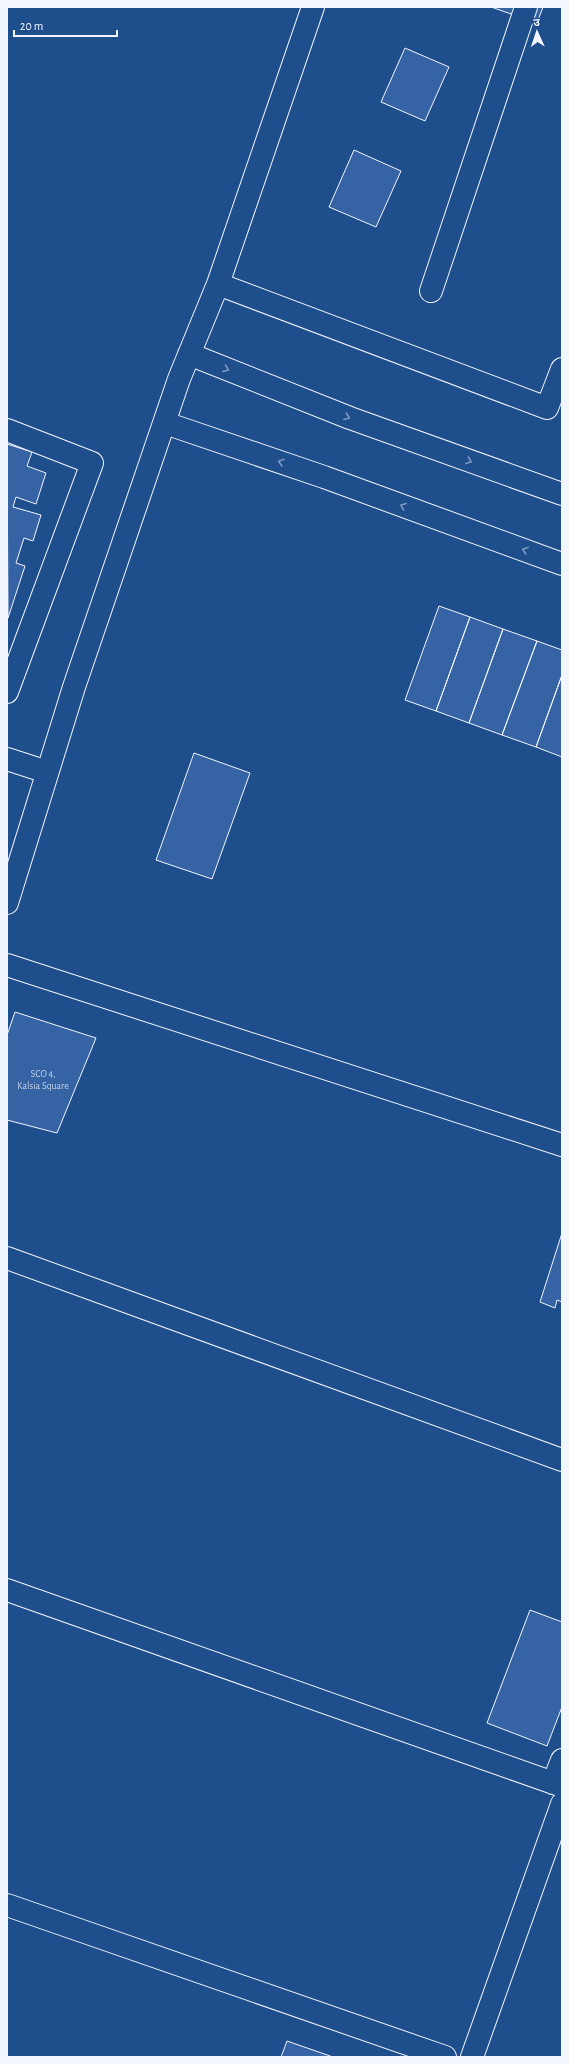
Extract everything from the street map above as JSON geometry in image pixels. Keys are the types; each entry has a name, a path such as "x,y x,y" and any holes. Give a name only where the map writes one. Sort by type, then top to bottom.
{"street":[{"path":"7,903 74,687 164,423 218,284 313,7"},
{"path":"432,291 526,7"},
{"path":"218,284 554,411 562,369"},
{"path":"190,354 350,418 562,494"},
{"path":"164,423 324,476 562,564"},
{"path":"7,430 92,462 7,692"},
{"path":"7,759 47,772"},
{"path":"7,965 562,1145"},
{"path":"7,1258 562,1460"},
{"path":"7,1590 557,1785 562,1760"},
{"path":"472,2057 562,1804"},
{"path":"7,1906 445,2057"}],"building":[{"path":"491,7 543,7 537,23"},
{"path":"405,48 449,67 425,121 381,102"},
{"path":"354,150 401,171 376,227 329,207"},
{"path":"7,444 32,452 27,466 46,473 36,504 16,497 13,507 41,515 33,541 24,538 16,563 25,566 8,618"},
{"path":"439,606 470,617 436,711 405,700"},
{"path":"470,617 503,629 469,723 436,711"},
{"path":"503,629 537,641 502,735 469,723"},
{"path":"537,641 562,650 562,675 536,747 502,735"},
{"path":"562,675 562,757 536,747"},
{"path":"194,753 250,773 212,879 156,860"},
{"path":"15,1012 96,1038 57,1133 7,1120 7,1035"},
{"path":"562,1233 562,1302 557,1300 555,1308 540,1302"},
{"path":"530,1610 562,1622 562,1707 547,1746 487,1723"},
{"path":"287,2041 333,2057 281,2057"}]}
